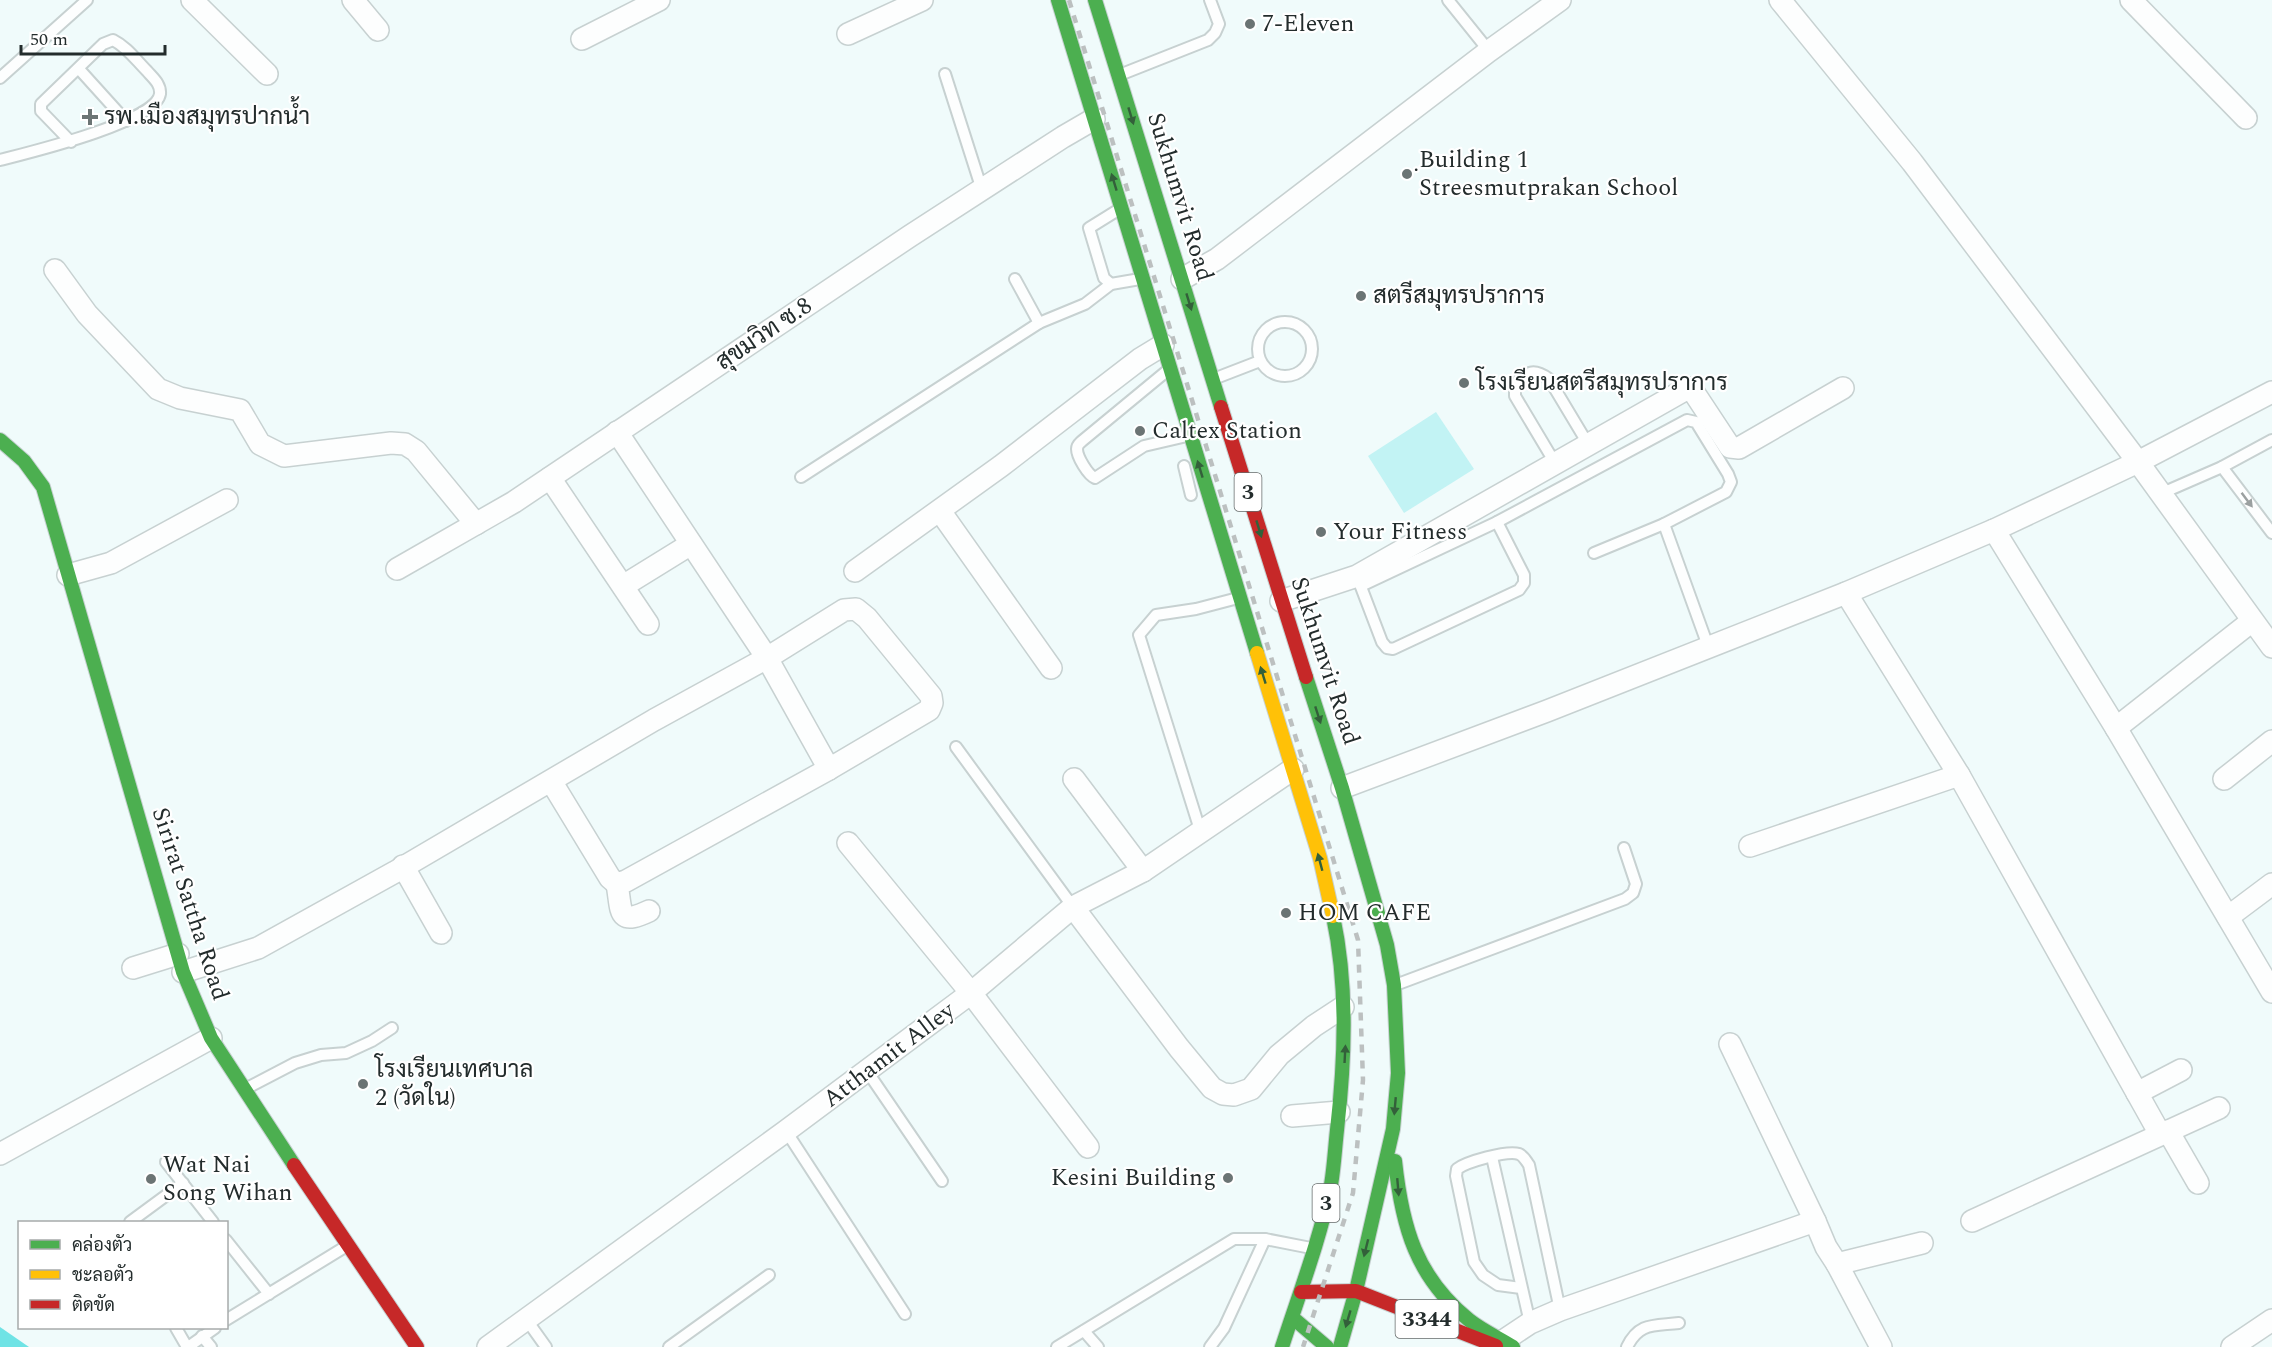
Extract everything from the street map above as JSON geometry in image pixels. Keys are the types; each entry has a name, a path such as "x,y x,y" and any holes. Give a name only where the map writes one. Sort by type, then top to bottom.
{"main road":[{"name":"3","path":"1058,0 1170,368 1183,437 1239,598 1293,770 1331,902 1338,939 1345,1044 1331,1184 1314,1249 1282,1347"},
{"name":"Sukhumvit Road","path":"1095,0 1281,601 1342,788 1387,945 1394,985 1398,1073 1393,1129 1356,1291 1340,1347"},
{"name":"Sirirat Sattha Road","path":"0,441 24,461 43,487 180,963 211,1038 417,1347"},
{"path":"1339,1112 1338,1122 1341,1131 1353,1144"},
{"path":"1372,1147 1381,1144 1393,1129"},
{"path":"1393,1129 1399,1204 1408,1239 1422,1268 1445,1298 1471,1321 1505,1345"},
{"name":"3344","path":"1301,1292 1356,1291 1505,1345"},
{"path":"1293,1318 1327,1347"}],"street":[{"path":"192,0 267,74"},
{"path":"353,0 378,30"},
{"path":"582,39 659,0"},
{"path":"848,34 922,0"},
{"path":"1182,279 1217,259 1489,51 1560,0"},
{"path":"1780,0 1912,162 2138,462 2272,647"},
{"path":"2131,0 2246,118"},
{"name":"สุขมวิท ซ.8","path":"397,569 550,478 910,236 1094,119"},
{"path":"55,270 87,314 158,389 180,398 240,410 260,444 284,456 391,443 405,444 416,451 476,524"},
{"path":"855,571 940,511 1132,365 1163,345"},
{"path":"1281,601 1359,581 1588,444 1688,388 1730,447 1739,448 1843,388"},
{"path":"1342,788 1547,711 1846,593 1994,530 2138,462 2272,392"},
{"path":"617,432 767,658 829,769"},
{"path":"550,478 648,624"},
{"path":"69,575 111,563 227,500"},
{"path":"940,511 1051,668"},
{"path":"1994,530 2116,728 2272,992"},
{"path":"623,586 691,544"},
{"path":"1846,593 1959,775 2137,1093 2198,1183"},
{"path":"133,969 180,963 258,948 403,867 654,720 767,658 844,610 856,609 867,618 931,696 932,703 929,710 829,769 617,885"},
{"path":"2116,728 2252,621"},
{"path":"2224,780 2272,741"},
{"name":"Atthamit Alley","path":"488,1347 786,1131 971,993 1073,907 1143,871 1200,830 1293,770"},
{"path":"1750,846 1959,775"},
{"path":"1074,779 1143,871"},
{"path":"551,781 610,878 617,885 622,913 626,918 632,919 649,912"},
{"path":"848,843 971,993 1088,1147"},
{"path":"403,867 441,933"},
{"path":"2228,917 2272,884"},
{"path":"1073,907 1179,1048 1212,1088 1223,1094 1234,1095 1251,1089 1280,1055 1314,1026 1343,1007"},
{"path":"0,1154 211,1038"},
{"path":"1730,1044 1826,1247 1881,1347"},
{"path":"2137,1093 2181,1070"},
{"path":"1972,1221 2219,1108"},
{"path":"1292,1116 1339,1112"},
{"path":"1505,1345 1530,1323 1560,1310 1815,1221"},
{"path":"1837,1264 1922,1243"},
{"path":"2232,1347 2272,1320"}],"lane":[{"path":"0,78 87,0"},
{"path":"1119,75 1208,40 1215,33 1219,24 1210,0"},
{"path":"1448,0 1489,51"},
{"path":"0,160 71,142 126,121 152,107 160,97 159,85 122,45 113,40 103,44 41,104 40,108 71,142"},
{"path":"79,69 126,121"},
{"path":"945,74 982,190"},
{"path":"1111,284 1104,278 1089,228 1122,208"},
{"path":"801,477 1039,323 1085,304 1111,284 1143,278"},
{"path":"1015,279 1039,323"},
{"path":"1286,322 1301,328 1307,334 1312,350 1311,358 1300,372 1292,376 1274,374 1260,361 1259,343 1262,334 1269,327 1286,322"},
{"path":"1213,380 1260,361"},
{"path":"1170,368 1082,441 1077,446 1077,451 1090,476 1095,478 1144,446 1183,437 1191,495"},
{"path":"1555,464 1515,396 1515,385 1522,377 1532,372 1540,372 1549,379 1588,444"},
{"path":"1497,522 1524,575 1524,583 1519,590 1393,649 1386,648 1359,581 1497,522 1692,419 1728,474 1731,482 1725,492 1664,524 1594,553"},
{"path":"2160,494 2222,467 2272,440"},
{"path":"2222,467 2272,533"},
{"path":"1664,524 1708,646"},
{"path":"1200,830 1139,635 1156,615 1196,609 1239,598"},
{"path":"956,747 1073,907"},
{"path":"1394,985 1624,899 1633,893 1636,884 1624,848"},
{"path":"244,1089 295,1063 321,1055 346,1053 372,1041 392,1028"},
{"path":"867,1071 942,1181"},
{"path":"786,1131 905,1314"},
{"path":"1521,1288 1498,1285 1483,1275 1474,1262 1456,1176 1457,1169 1464,1163 1519,1154 1525,1158 1529,1165 1560,1310"},
{"path":"1492,1157 1530,1323"},
{"path":"166,1161 212,1221"},
{"path":"131,1221 183,1183"},
{"path":"1058,1347 1234,1239 1265,1239 1314,1249"},
{"path":"1210,1347 1224,1328 1265,1239"},
{"path":"228,1243 268,1294"},
{"path":"228,1319 347,1245"},
{"path":"669,1347 768,1275"},
{"path":"526,1319 546,1347"},
{"path":"1627,1347 1634,1334 1646,1327 1679,1323"},
{"path":"177,1329 187,1347 213,1329"},
{"path":"1084,1331 1098,1347"},
{"path":"202,1336 211,1347"}],"shaded area":[{"path":"1436,412 1474,469 1404,513 1368,456"}],"water":[{"path":"0,1327 29,1347 0,1347"}],"railway":[{"path":"1069,0 1358,940 1363,1080 1353,1193 1303,1347"}],"traffic: fast":[{"path":"1058,0 1257,653"},
{"path":"1095,0 1221,407"},
{"path":"0,440 24,461 43,487 183,972 211,1038 294,1165"},
{"path":"1306,677 1342,788 1387,945 1394,985 1398,1073 1393,1129 1356,1291 1340,1347"},
{"path":"1282,1347 1321,1226 1333,1171 1342,1077 1344,1023 1341,969 1333,916"},
{"path":"1395,1161 1402,1208 1415,1249 1424,1268 1451,1304 1469,1320 1513,1347"},
{"path":"1293,1318 1327,1347"}],"traffic: slow":[{"path":"1257,653 1320,858 1333,916"}],"traffic: jam":[{"path":"1221,407 1306,677"},
{"path":"294,1165 417,1347"},
{"path":"1301,1292 1356,1291 1496,1346"}],"place":[{"name":"7-Eleven","path":"1250,24"},
{"name":"รพ.เมืองสมุทรปากน้ำ","path":"90,117"},
{"name":"ฺBuilding 1 Streesmutprakan School","path":"1407,174"},
{"name":"สตรีสมุทรปราการ","path":"1361,296"},
{"name":"โรงเรียนสตรีสมุทรปราการ","path":"1464,383"},
{"name":"Caltex Station","path":"1140,431"},
{"name":"Your Fitness","path":"1321,532"},
{"name":"HOM CAFE","path":"1286,913"},
{"name":"โรงเรียนเทศบาล 2 (วัดใน)","path":"363,1084"},
{"name":"Kesini Building","path":"1228,1178"},
{"name":"Wat Nai Song Wihan","path":"151,1179"}]}
